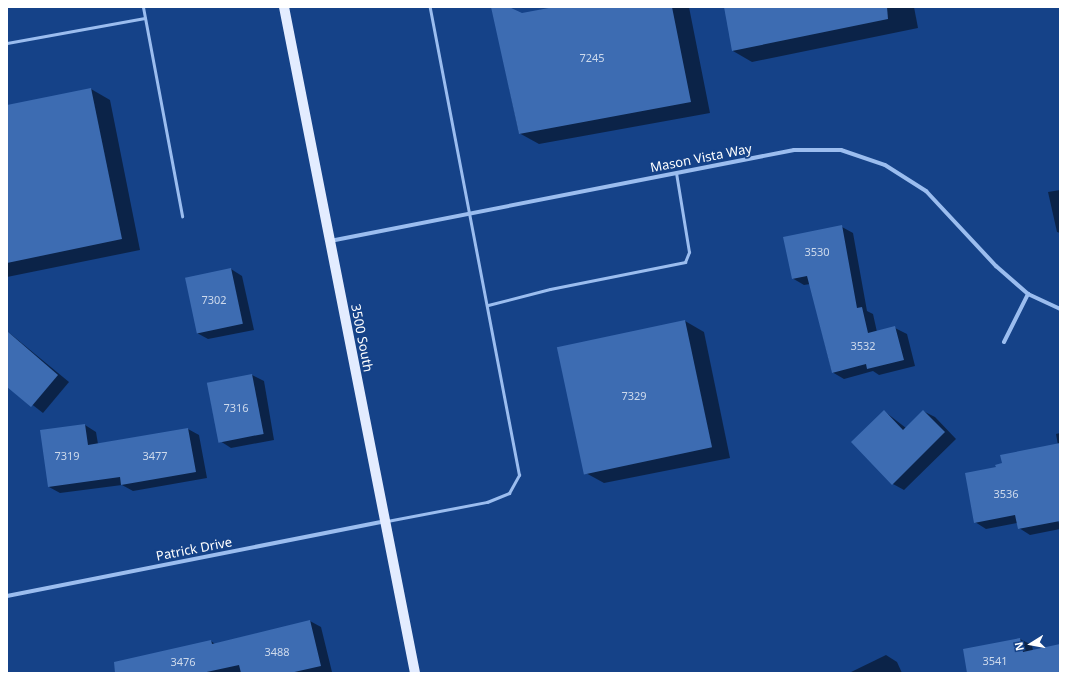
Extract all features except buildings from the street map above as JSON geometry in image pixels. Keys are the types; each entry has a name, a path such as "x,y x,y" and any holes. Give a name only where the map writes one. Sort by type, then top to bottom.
{"main road":[{"name":"3500 South","path":"284,7 415,673"}],"street":[{"name":"Mason Vista Way","path":"330,242 794,150 841,150 885,165 926,191 996,266 1028,294 1060,309"},
{"path":"1004,342 1028,294"},
{"name":"Patrick Drive","path":"7,596 385,521"}],"lane":[{"path":"143,7 182,216"},
{"path":"385,521 487,502 509,493 519,475 471,215 430,7"},
{"path":"7,43 145,18"},
{"path":"488,305 550,289 685,262 690,252 676,174"}]}
